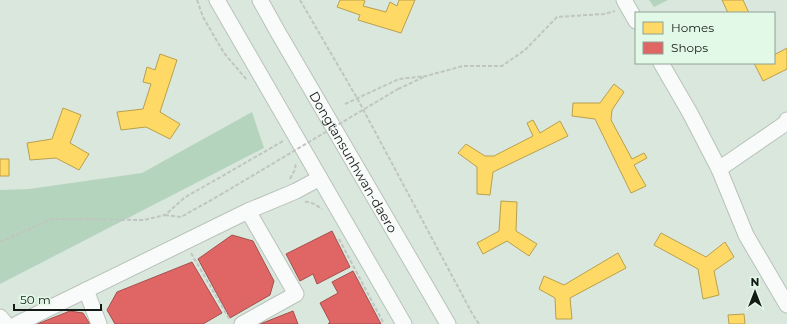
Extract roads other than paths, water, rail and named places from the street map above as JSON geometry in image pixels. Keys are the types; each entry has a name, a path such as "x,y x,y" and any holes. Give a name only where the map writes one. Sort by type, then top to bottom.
{"street":[{"path":"217,0 404,324"},
{"name":"Dongtansunhwan-daero","path":"260,0 448,324"},
{"path":"626,3 635,18"},
{"path":"662,64 690,113 719,169 746,235 787,305"},
{"path":"719,169 787,122"},
{"path":"17,324 248,211 296,191 320,178"},
{"path":"242,324 296,294 248,211"},
{"path":"86,290 99,324"},
{"path":"0,317 6,324"}]}
